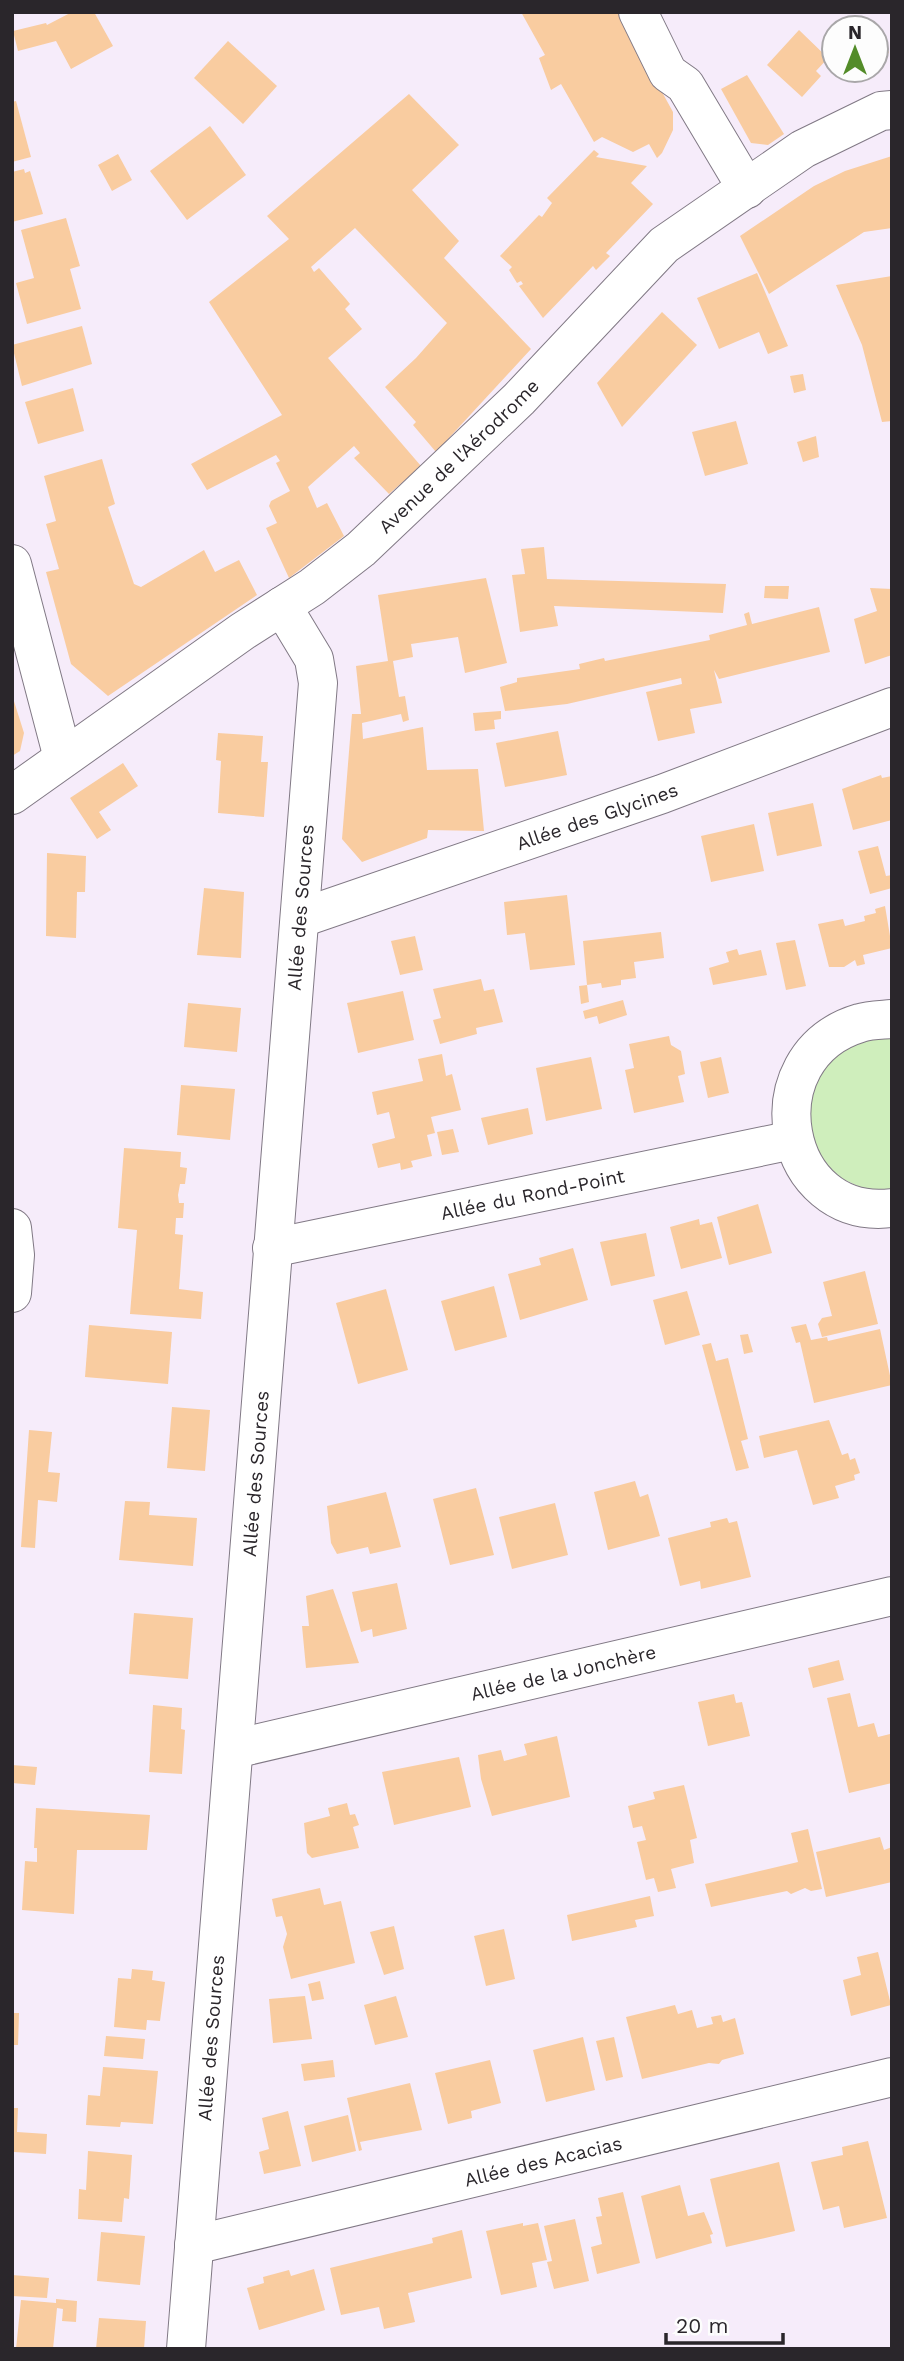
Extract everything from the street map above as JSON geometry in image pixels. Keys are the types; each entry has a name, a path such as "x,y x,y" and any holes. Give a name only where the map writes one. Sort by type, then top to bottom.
{"street":[{"path":"638,12 668,73 685,85 747,189"},
{"name":"Avenue de l'Aérodrome","path":"12,795 361,549 437,480 519,399 664,245 803,149 888,105"},
{"path":"12,564 63,758"},
{"name":"Allée des Sources","path":"186,2349 318,683 314,659 282,606"},
{"name":"Allée des Glycines","path":"301,918 662,794 892,708"},
{"path":"892,1019 862,1022 833,1034 811,1054 795,1080 789,1110 793,1140 805,1167 825,1189 852,1204 892,1208"},
{"name":"Allée du Rond-Point","path":"272,1248 793,1140"},
{"path":"12,1228 15,1255 12,1293"},
{"name":"Allée de la Jonchère","path":"234,1749 892,1596"},
{"name":"Allée des Acacias","path":"194,2245 892,2077"}],"green space":[{"path":"892,1035 892,1194 875,1194 832,1174 817,1156 806,1111 822,1066 860,1039"}],"building":[{"path":"72,12 94,12 113,46 71,69 56,41 18,51 13,31 46,23 47,25"},
{"path":"521,12 618,12 673,112 673,130 657,158 649,144 633,152 602,137 594,142 561,84 551,90 539,58 545,55"},
{"path":"799,30 820,50 820,67 816,71 820,77 802,97 767,65"},
{"path":"228,41 277,86 243,124 194,78"},
{"path":"747,75 784,134 768,145 751,143 721,89"},
{"path":"409,94 459,145 412,190 459,241 444,258 531,349 436,452 413,425 416,422 385,387 447,323 355,228 311,267 314,272 319,268 346,299 350,304 345,309 362,329 328,358 421,466 389,494 354,458 360,453 354,446 308,487 317,508 327,503 344,536 289,578 266,528 277,523 269,506 271,501 290,491 276,463 280,461 276,455 207,490 191,464 282,415 209,302 289,239 267,216"},
{"path":"16,101 31,157 12,162 12,102"},
{"path":"210,126 246,175 187,220 150,171"},
{"path":"594,150 599,154 596,157 647,166 631,183 653,204 606,253 610,256 596,270 593,266 543,318 519,286 523,284 521,281 517,283 509,270 512,267 500,256 539,215 542,217 552,203 547,198"},
{"path":"118,154 132,180 112,191 98,165"},
{"path":"892,156 892,228 864,232 769,294 740,236 814,186 845,171"},
{"path":"24,169 25,173 30,171 43,214 12,222 12,172"},
{"path":"66,218 80,266 70,269 81,309 27,324 16,283 34,278 21,230"},
{"path":"757,273 788,346 768,354 759,332 719,349 697,298"},
{"path":"892,276 892,421 882,422 862,345 836,285"},
{"path":"662,312 697,345 622,427 597,383"},
{"path":"82,326 92,364 22,386 12,345"},
{"path":"803,374 806,390 794,393 790,376"},
{"path":"73,388 84,431 38,444 25,402"},
{"path":"736,421 748,464 705,476 692,432"},
{"path":"816,436 819,457 803,462 797,442"},
{"path":"102,459 115,504 108,507 134,584 141,587 204,550 215,572 239,560 257,595 108,696 71,664 46,572 59,569 46,524 56,521 44,476"},
{"path":"544,547 547,579 726,584 723,613 554,606 558,626 520,632 512,575 525,574 521,549"},
{"path":"486,578 507,663 465,673 458,637 411,644 413,657 393,661 399,697 405,696 409,720 403,722 401,714 362,723 363,739 423,727 427,770 478,769 484,831 428,830 427,838 362,862 342,839 352,714 361,714 356,666 388,661 378,595"},
{"path":"765,586 789,586 788,599 764,598"},
{"path":"870,588 892,589 892,655 865,664 854,619 877,611"},
{"path":"819,607 830,652 719,679 714,670 722,703 690,709 695,733 658,741 646,692 682,684 681,678 567,704 505,711 500,687 517,682 517,678 580,669 579,664 604,658 605,661 710,640 709,635 747,625 744,614 749,612 752,624"},
{"path":"13,698 24,733 20,751 12,756"},
{"path":"501,711 501,719 494,720 495,729 475,731 473,713"},
{"path":"558,731 567,775 505,787 496,743"},
{"path":"218,733 263,736 261,762 268,762 264,817 218,813 221,761 216,760"},
{"path":"123,763 138,786 99,812 111,830 97,839 70,798"},
{"path":"881,775 882,778 892,776 892,820 853,830 842,789"},
{"path":"813,803 822,846 777,856 768,813"},
{"path":"754,824 764,871 711,882 701,836"},
{"path":"878,846 886,876 892,875 892,888 870,894 858,851"},
{"path":"47,853 86,856 85,892 77,892 76,938 46,936"},
{"path":"204,888 244,892 241,958 197,955"},
{"path":"567,895 575,965 530,970 525,933 507,935 504,902"},
{"path":"885,906 892,948 863,955 865,964 857,966 855,960 844,967 829,967 818,924 843,919 845,926 865,921 864,916 876,913 875,909"},
{"path":"661,932 664,958 634,962 636,978 621,980 621,985 602,988 601,983 587,985 583,941"},
{"path":"415,936 423,970 400,975 391,941"},
{"path":"795,940 806,986 786,990 776,943"},
{"path":"737,949 739,955 761,950 767,975 713,985 709,968 729,962 726,952"},
{"path":"481,979 484,991 494,989 503,1022 476,1028 477,1034 440,1044 433,1020 441,1018 433,989"},
{"path":"587,985 589,1002 581,1004 579,986"},
{"path":"403,991 414,1040 358,1053 347,1003"},
{"path":"623,1000 627,1015 599,1024 597,1016 585,1019 583,1011"},
{"path":"188,1003 241,1008 237,1052 184,1047"},
{"path":"669,1036 671,1045 681,1051 685,1074 678,1076 684,1102 634,1113 625,1070 634,1068 629,1044"},
{"path":"442,1054 446,1076 452,1074 461,1110 431,1117 435,1133 427,1135 432,1156 411,1161 413,1167 401,1170 400,1163 378,1168 372,1144 395,1138 389,1112 377,1115 372,1092 423,1081 418,1059"},
{"path":"591,1057 602,1109 546,1121 536,1068"},
{"path":"721,1057 729,1093 708,1098 700,1062"},
{"path":"181,1085 235,1089 230,1140 177,1135"},
{"path":"528,1108 533,1134 488,1145 481,1118"},
{"path":"453,1129 459,1152 442,1155 437,1132"},
{"path":"124,1148 181,1152 180,1167 187,1168 185,1184 180,1184 178,1195 179,1203 184,1203 183,1218 176,1218 175,1234 183,1235 179,1289 203,1292 201,1319 130,1314 137,1230 118,1228"},
{"path":"758,1204 772,1253 729,1265 717,1217"},
{"path":"699,1219 700,1225 712,1222 722,1258 681,1269 670,1227"},
{"path":"646,1233 655,1276 611,1286 600,1242"},
{"path":"573,1248 588,1300 520,1320 508,1274 541,1265 539,1258"},
{"path":"865,1271 878,1324 822,1337 818,1324 822,1318 832,1316 823,1282"},
{"path":"494,1286 507,1337 455,1351 441,1301"},
{"path":"386,1289 408,1370 358,1384 336,1303"},
{"path":"687,1291 700,1335 665,1345 653,1300"},
{"path":"806,1324 811,1340 827,1337 828,1341 880,1329 892,1385 814,1403 800,1342 796,1343 791,1327"},
{"path":"89,1325 172,1332 168,1384 85,1377"},
{"path":"748,1334 753,1352 744,1354 740,1335"},
{"path":"711,1343 716,1361 728,1358 748,1439 741,1441 749,1468 736,1471 702,1345"},
{"path":"172,1407 210,1410 205,1471 167,1468"},
{"path":"829,1420 842,1455 848,1453 850,1460 855,1458 860,1473 854,1475 855,1480 835,1486 839,1498 813,1505 797,1450 764,1458 759,1436"},
{"path":"29,1430 52,1432 48,1472 60,1473 57,1502 38,1500 35,1548 21,1547"},
{"path":"635,1481 640,1497 648,1494 660,1536 608,1550 594,1492"},
{"path":"476,1488 494,1555 450,1565 433,1499"},
{"path":"386,1492 401,1547 370,1554 368,1547 337,1554 331,1543 327,1506"},
{"path":"125,1501 150,1502 149,1515 197,1518 193,1566 119,1560"},
{"path":"555,1503 568,1555 512,1569 499,1517"},
{"path":"727,1518 729,1523 737,1521 751,1577 701,1589 700,1581 680,1586 668,1538 711,1527 710,1522"},
{"path":"397,1583 407,1629 373,1637 372,1629 361,1632 352,1592"},
{"path":"333,1589 359,1663 306,1668 302,1626 309,1626 306,1596"},
{"path":"134,1613 193,1618 188,1679 129,1674"},
{"path":"839,1660 844,1680 813,1688 808,1668"},
{"path":"850,1693 858,1727 874,1723 878,1737 890,1734 892,1783 849,1793 827,1698"},
{"path":"734,1694 736,1703 742,1702 750,1736 708,1746 698,1702"},
{"path":"153,1705 182,1708 181,1729 185,1730 182,1774 149,1772"},
{"path":"557,1736 570,1797 492,1816 481,1779 478,1755 501,1750 504,1761 527,1755 524,1744"},
{"path":"459,1757 471,1807 394,1825 382,1772"},
{"path":"12,1765 37,1767 35,1785 12,1783"},
{"path":"684,1785 697,1838 690,1840 694,1863 671,1869 676,1888 658,1892 654,1878 646,1880 637,1842 646,1840 642,1826 633,1828 628,1806 655,1799 653,1792"},
{"path":"347,1803 350,1815 355,1814 359,1825 353,1827 359,1848 312,1858 307,1853 304,1823 330,1816 328,1808"},
{"path":"36,1808 150,1815 147,1850 77,1850 74,1914 22,1910 25,1861 37,1862 37,1848 34,1848"},
{"path":"808,1829 822,1889 811,1891 805,1888 791,1894 787,1891 711,1907 705,1884 798,1862 791,1833"},
{"path":"880,1837 884,1850 892,1847 892,1882 826,1897 816,1852"},
{"path":"320,1888 324,1905 341,1901 355,1963 291,1979 283,1947 287,1934 282,1916 276,1917 272,1899"},
{"path":"650,1896 654,1916 635,1920 637,1927 572,1941 567,1915"},
{"path":"394,1926 404,1969 384,1975 370,1932"},
{"path":"504,1929 515,1979 486,1986 474,1936"},
{"path":"878,1952 891,2005 851,2016 843,1980 861,1975 857,1957"},
{"path":"132,1969 153,1971 152,1980 165,1982 160,2021 147,2020 146,2030 114,2027 118,1978 131,1979"},
{"path":"320,1981 324,1999 312,2001 308,1984"},
{"path":"305,1996 312,2039 273,2043 269,1999"},
{"path":"396,1996 408,2037 375,2045 364,2005"},
{"path":"675,2005 678,2014 692,2010 697,2028 713,2024 711,2017 721,2015 723,2022 735,2018 744,2054 722,2060 719,2064 709,2063 642,2079 626,2017"},
{"path":"12,2013 19,2013 18,2045 12,2045"},
{"path":"106,2036 145,2039 143,2059 104,2056"},
{"path":"583,2037 595,2090 546,2102 533,2050"},
{"path":"614,2037 623,2077 606,2081 596,2041"},
{"path":"333,2060 335,2077 304,2081 301,2064"},
{"path":"490,2060 501,2103 471,2111 472,2118 448,2124 435,2073"},
{"path":"103,2067 158,2071 153,2124 121,2122 120,2127 86,2125 88,2095 100,2096"},
{"path":"410,2083 422,2130 360,2142 362,2150 359,2151 347,2098"},
{"path":"12,2108 18,2108 17,2132 47,2134 46,2154 14,2152"},
{"path":"288,2111 301,2166 264,2174 259,2152 269,2149 262,2118"},
{"path":"348,2115 356,2151 312,2162 304,2126"},
{"path":"868,2141 887,2218 844,2228 839,2206 823,2210 811,2162 843,2155 842,2147"},
{"path":"88,2151 132,2155 129,2199 124,2198 122,2222 78,2219 79,2189 86,2190"},
{"path":"779,2162 795,2231 726,2247 710,2179"},
{"path":"680,2185 688,2216 704,2212 713,2234 710,2235 712,2243 656,2259 641,2196"},
{"path":"623,2192 640,2263 597,2274 591,2247 602,2244 596,2217 602,2216 598,2198"},
{"path":"575,2219 589,2281 554,2289 547,2262 552,2261 544,2226"},
{"path":"523,2223 523,2226 538,2223 547,2260 532,2263 537,2287 501,2295 486,2231"},
{"path":"462,2230 472,2278 408,2293 415,2322 384,2329 379,2307 341,2315 330,2268 433,2243 432,2238"},
{"path":"101,2232 145,2236 140,2285 97,2281"},
{"path":"314,2269 325,2310 259,2330 247,2288 264,2283 263,2277 289,2270 291,2276"},
{"path":"12,2275 49,2278 47,2298 12,2296"},
{"path":"56,2299 77,2301 76,2322 62,2321 63,2309 57,2308 53,2349 16,2349 21,2300 56,2303"},
{"path":"99,2318 146,2321 144,2349 96,2349"}]}
